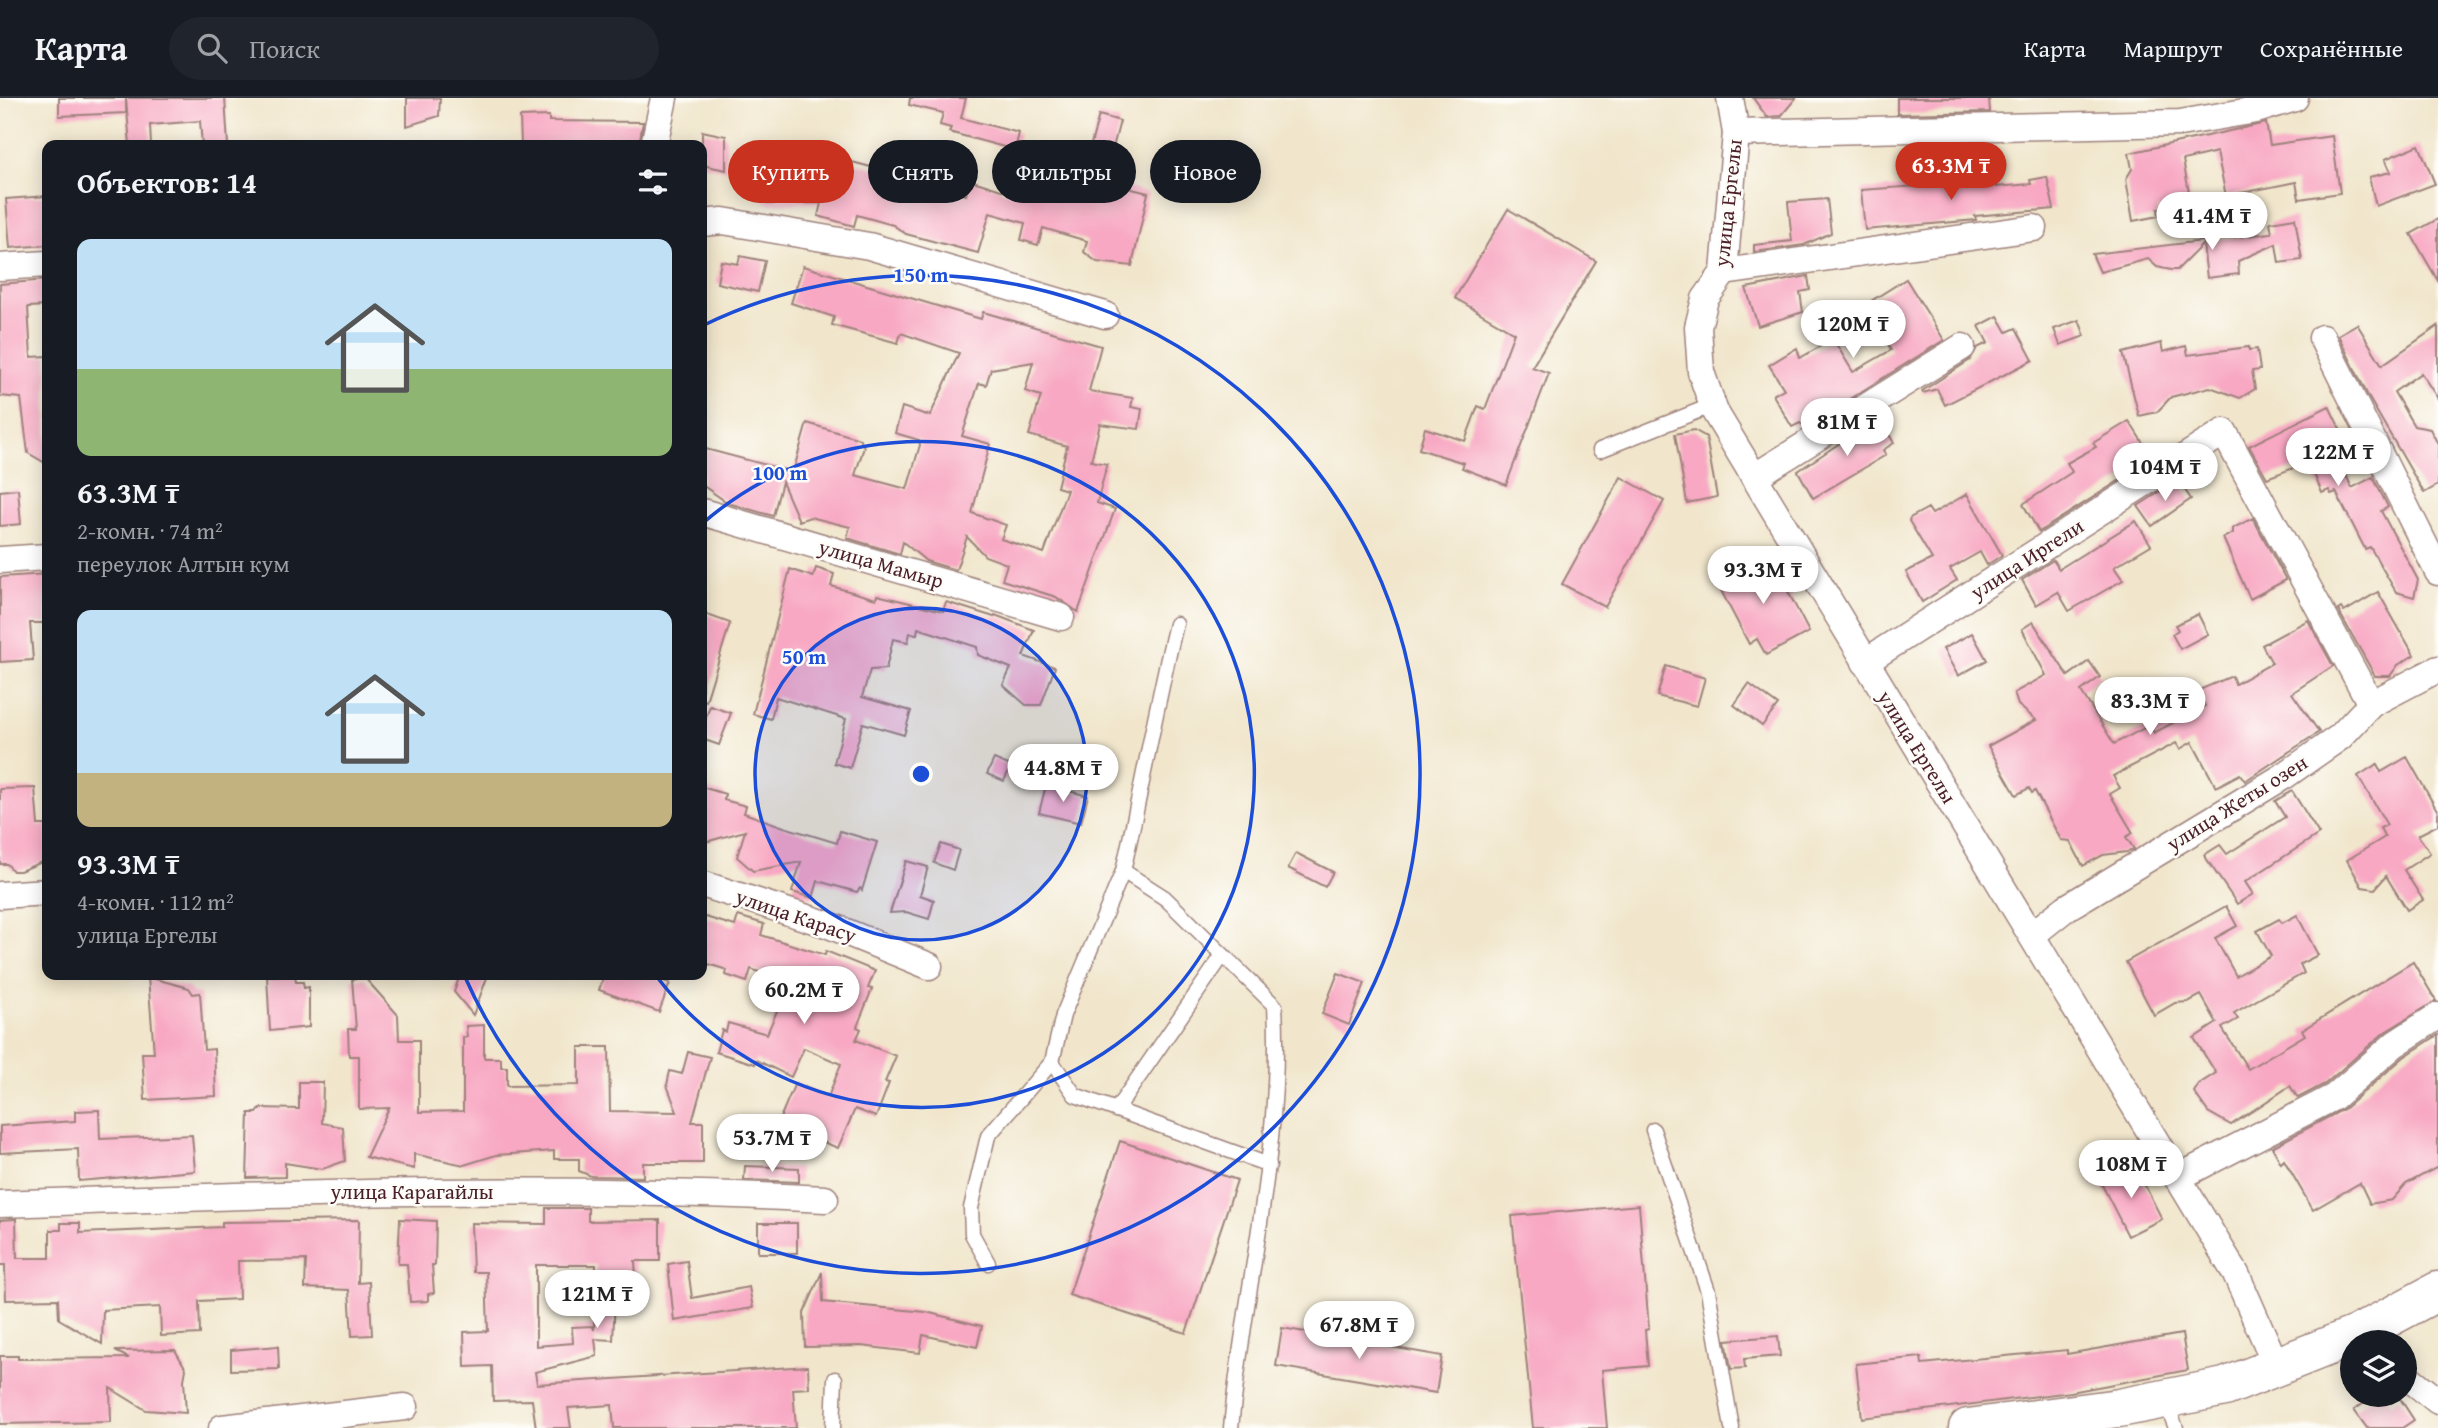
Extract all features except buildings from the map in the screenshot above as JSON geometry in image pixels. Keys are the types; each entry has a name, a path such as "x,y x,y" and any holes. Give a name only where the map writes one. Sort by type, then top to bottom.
{"main road":[{"path":"2375,1330 2438,1291"},
{"path":"1968,1428 2053,1419 2170,1413 2276,1365 2340,1345"}],"street":[{"path":"655,140 664,98"},
{"name":"улица Ергелы","path":"1730,98 1736,133 1724,272 1705,299 1698,327 1701,372 1713,405 1865,662 2236,1273 2276,1365"},
{"path":"1736,133 2180,123 2256,110 2295,98"},
{"path":"707,223 723,221 869,246 1105,315"},
{"path":"1724,272 2034,229"},
{"path":"0,267 42,264"},
{"path":"2322,338 2438,572"},
{"path":"1754,477 1962,347"},
{"name":"улица Иргели","path":"1865,662 2224,432 2371,704"},
{"name":"улица Мамыр","path":"707,513 1061,617"},
{"path":"0,560 42,557"},
{"name":"улица Жеты озен","path":"2032,935 2066,908 2284,776 2340,737 2371,704 2438,669"},
{"name":"улица Карасу","path":"707,886 829,925 929,967"},
{"path":"0,895 42,892"},
{"path":"2177,1178 2334,1097 2395,1044 2438,1016"},
{"name":"улица Карагайлы","path":"0,1204 373,1191 733,1194 825,1199"},
{"path":"2417,1384 2438,1401"},
{"path":"222,1428 405,1407"}],"lane":[{"path":"1600,450 1713,405"},
{"path":"988,1263 972,1234 971,1208 988,1136 1052,1062 1063,1014 1123,871 1147,765 1154,713 1176,624"},
{"path":"1123,871 1165,898 1275,1006 1278,1050 1269,1165 1238,1354 1231,1428"},
{"path":"1115,1110 1223,955"},
{"path":"1052,1062 1059,1077 1075,1095 1269,1165"},
{"path":"1653,1130 1708,1291 1732,1428"},
{"path":"833,1428 835,1379"}]}
